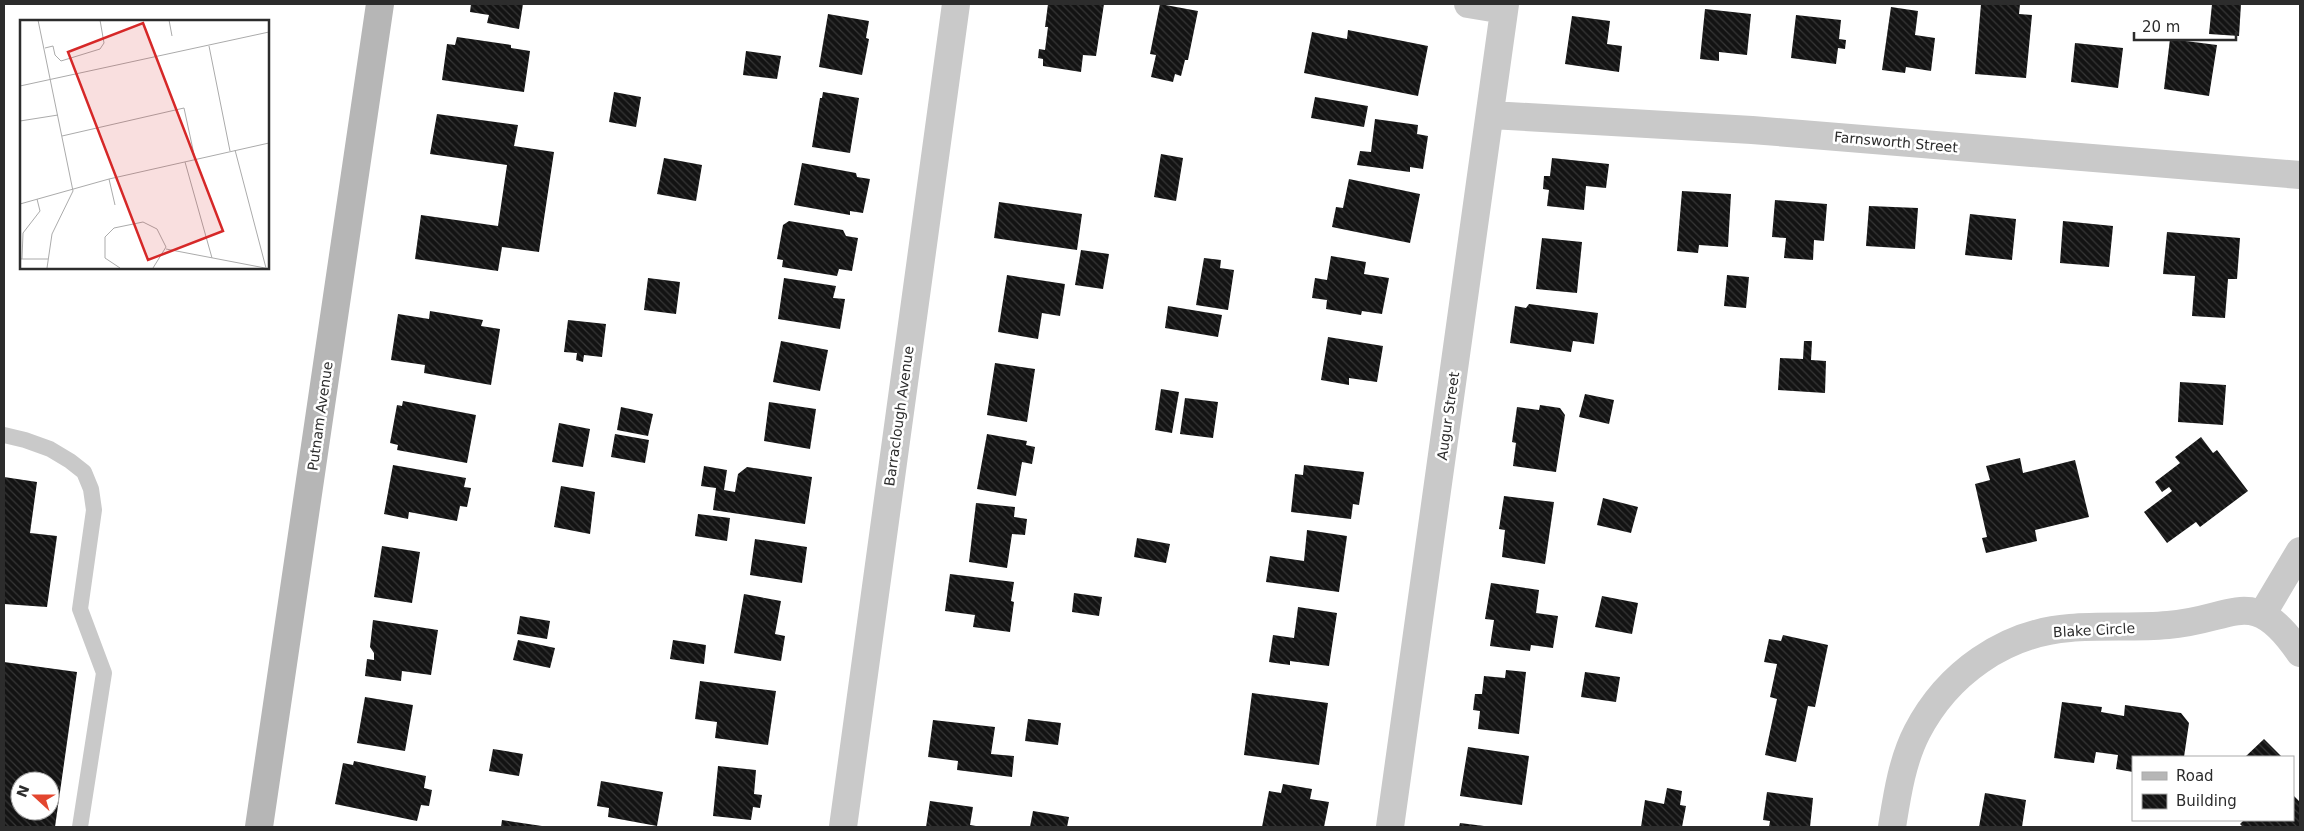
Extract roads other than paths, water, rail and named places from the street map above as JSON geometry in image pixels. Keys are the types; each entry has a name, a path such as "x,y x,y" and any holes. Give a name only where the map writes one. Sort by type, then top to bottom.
{"main road":[{"name":"Putnam Avenue","path":"259,827 380,4"}],"street":[{"name":"Barraclough Avenue","path":"842,827 956,4"},
{"path":"1468,4 1505,7"},
{"name":"Augur Street","path":"1390,827 1505,7"},
{"name":"Farnsworth Street","path":"1491,115 1752,130 2300,175"},
{"path":"2300,551 2263,614 2280,626 2300,653"},
{"name":"Blake Circle","path":"1892,827 1903,770 1916,733 1936,700 1960,674 1999,648 2033,634 2069,628 2137,628 2179,625 2242,610 2263,614"}],"lane":[{"path":"4,435 50,449 70,461 84,472 91,489 94,510 80,610 104,673 80,827"}]}
